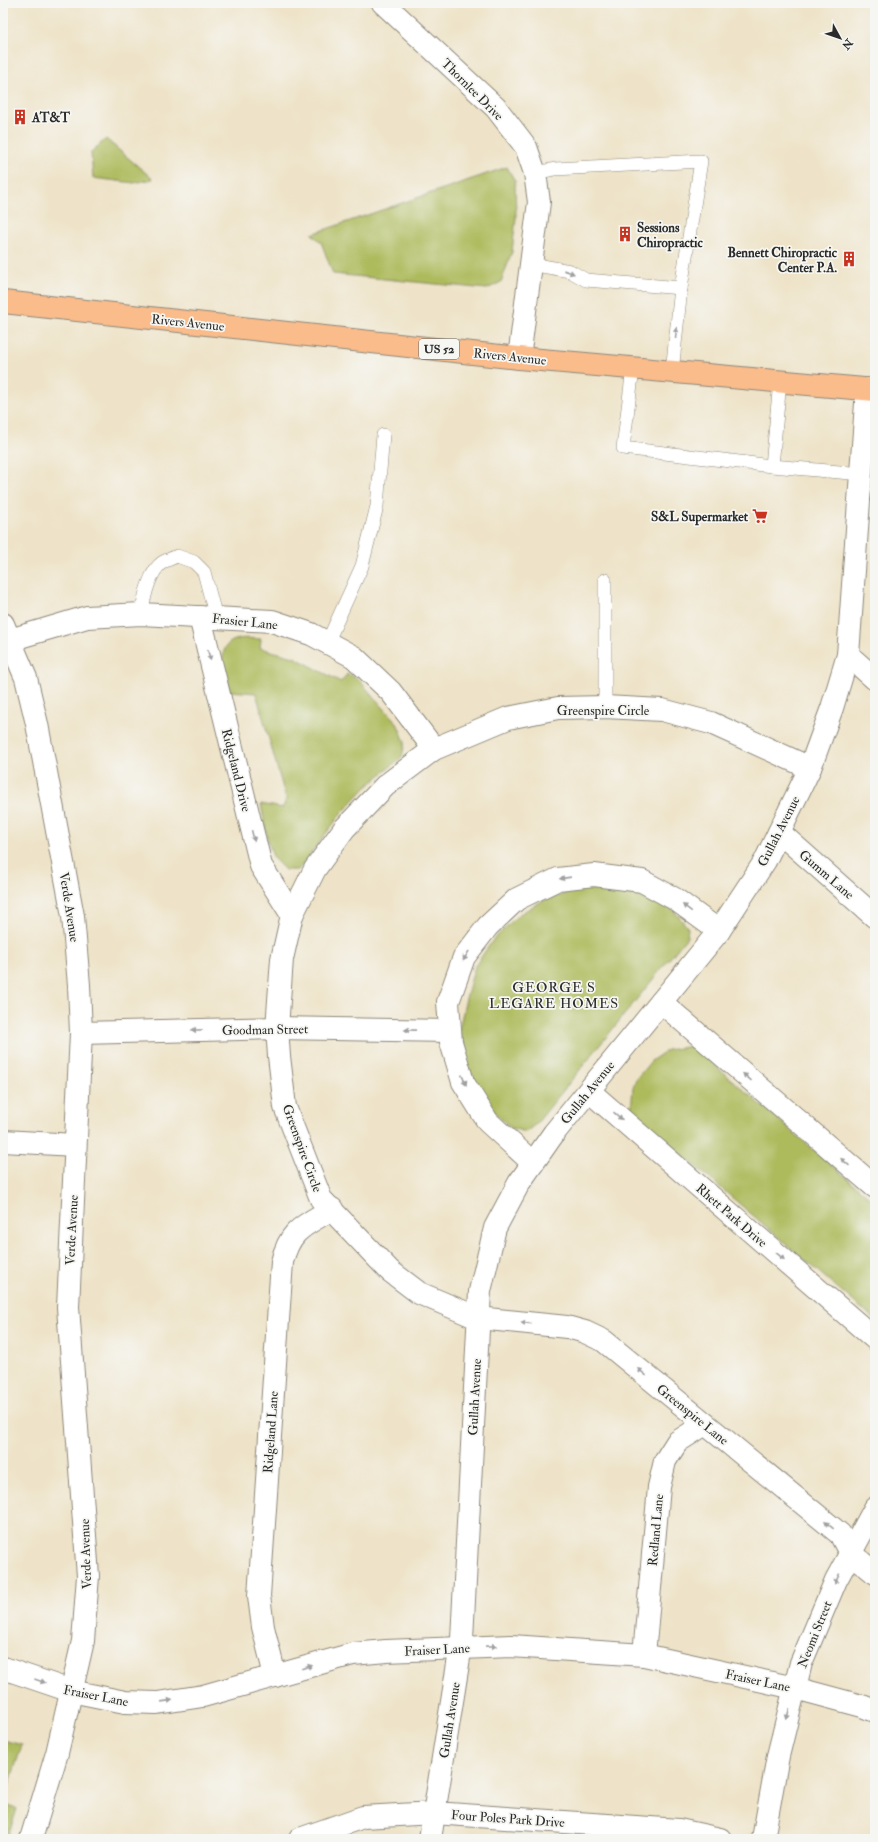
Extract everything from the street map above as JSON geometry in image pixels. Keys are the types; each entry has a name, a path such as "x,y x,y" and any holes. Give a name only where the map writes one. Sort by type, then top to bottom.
{"main road":[{"name":"Rivers Avenue","path":"3,302 519,358 871,390"}],"street":[{"name":"Thornlee Drive","path":"383,3 496,108 526,147 535,173 539,202 519,358"},
{"name":"Gullah Avenue","path":"430,1839 460,1647 480,1291 495,1228 519,1183 554,1133 718,932 765,861 810,768 832,708 848,655 862,474 871,390"},
{"name":"Frasier Lane","path":"5,635 87,617 141,614 272,621 310,634 354,657 391,692 434,749"},
{"name":"Ridgeland Drive","path":"208,618 261,866 292,915"},
{"name":"Verde Avenue","path":"5,635 26,678 37,724 73,916 79,985 81,1033 68,1307 88,1576 83,1641 57,1753 31,1839"},
{"path":"848,655 875,679"},
{"name":"Greenspire Circle","path":"478,1318 419,1293 390,1271 321,1198 285,1107 277,1028 282,959 292,915 315,869 344,829 385,786 434,749 508,718 558,708 605,707 662,710 710,723 810,768"},
{"name":"Gumm Lane","path":"779,832 875,917"},
{"path":"533,1163 488,1122 464,1082 451,1042 448,1002 464,957 488,926 518,899 558,879 594,875 642,881 675,899 718,932"},
{"path":"661,1002 875,1187"},
{"name":"Goodman Street","path":"81,1033 277,1028 450,1031"},
{"name":"Rhett Park Drive","path":"588,1091 875,1339"},
{"path":"3,1141 75,1145"},
{"name":"Ridgeland Lane","path":"275,1676 263,1626 259,1596 282,1262 286,1246 299,1229 332,1209"},
{"name":"Greenspire Lane","path":"478,1318 567,1327 585,1332 604,1341 840,1534 850,1553 875,1573"},
{"name":"Redland Lane","path":"644,1655 659,1487 665,1461 677,1442 705,1424"},
{"name":"Neomi Street","path":"763,1839 778,1756 801,1663 836,1580 875,1508"},
{"name":"Fraiser Lane","path":"3,1668 71,1691 125,1702 157,1702 203,1696 353,1654 460,1647 511,1646 644,1655 795,1688 862,1706 875,1711"},
{"name":"Four Poles Park Drive","path":"300,1839 363,1817 434,1813 679,1830 720,1839"}],"lane":[{"path":"535,173 555,169 701,161 681,288 672,372"},
{"path":"531,264 570,271 586,280 681,288"},
{"path":"633,368 623,448 772,466 862,474"},
{"path":"772,466 780,381"},
{"path":"327,642 362,566 377,506 383,435"},
{"path":"141,614 147,587 155,570 162,562 177,556 194,562 204,572 208,618"},
{"path":"605,580 605,707"}],"green space":[{"path":"106,139 153,179 134,183 93,178 91,152"},
{"path":"507,167 515,181 516,218 512,252 501,282 487,289 333,274 321,242 312,234"},
{"path":"241,639 261,639 260,648 294,657 341,682 347,674 357,678 397,723 405,742 402,757 365,788 341,814 298,870 285,870 274,859 268,842 261,804 283,808 286,799 256,693 230,691 224,670 223,655 229,644 235,640"},
{"path":"589,886 645,896 665,904 673,910 688,928 687,937 537,1123 526,1132 511,1128 484,1103 468,1067 459,1030 475,966 493,940 518,915 542,901"},
{"path":"692,1046 875,1202 875,1320 631,1111 633,1087 636,1079 651,1061 667,1050"},
{"path":"3,1740 22,1745 3,1804"},
{"path":"3,1804 17,1809 7,1839 3,1839"}],"place":[{"name":"AT&T","path":"20,117"},
{"name":"Sessions Chiropractic","path":"625,234"},
{"name":"Bennett Chiropractic Center P.A.","path":"849,259"},
{"name":"S&L Supermarket","path":"760,516"}],"district":[{"name":"GEORGE S LEGARE HOMES","path":"554,996"}]}
